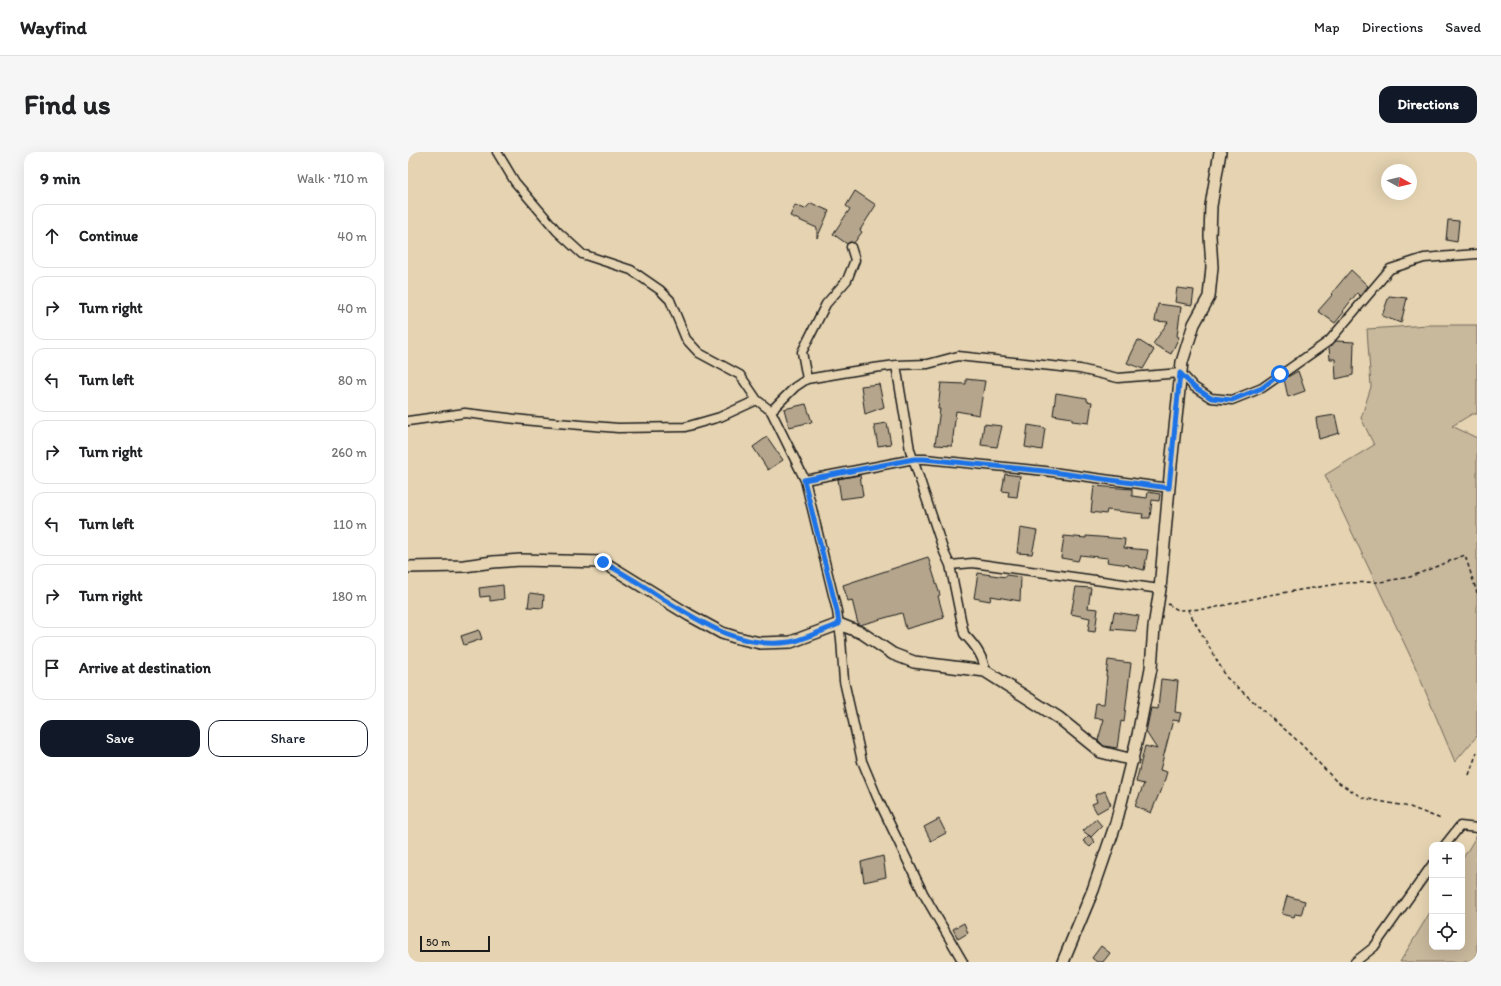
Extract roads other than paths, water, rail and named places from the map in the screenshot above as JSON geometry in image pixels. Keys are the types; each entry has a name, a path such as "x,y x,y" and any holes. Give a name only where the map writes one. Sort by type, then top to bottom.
{"street":[{"path":"496,152 515,182 557,232 582,254 631,270 660,290 670,300 686,338 698,353 740,375 757,400 771,411 804,480 837,611 844,681 862,761 880,804 923,893 964,962"},
{"path":"1063,962 1093,890 1116,823 1133,760 1151,668 1180,373 1194,324 1209,297 1212,267 1210,236 1211,206 1220,152"},
{"path":"808,379 802,352 826,304 847,280 855,260 851,247"},
{"path":"771,411 795,387 808,379 896,365 928,364 958,356 1080,369 1118,378 1180,373 1194,387 1211,398 1232,400 1262,388 1329,340 1390,269 1424,258 1477,254"},
{"path":"896,365 910,450 944,552 950,565 964,634 972,641 984,663 985,670"},
{"path":"408,421 465,413 533,421 618,428 685,427 720,417 757,400"},
{"path":"804,480 914,459 924,459 1045,471 1169,488"},
{"path":"408,567 464,566 521,560 603,562 689,615 722,633 738,638 760,643 791,642 839,624 862,632 893,654 914,662 985,670 1059,718 1101,752 1133,760"},
{"path":"950,565 974,563 1159,594"},
{"path":"1447,842 1460,826 1477,828"},
{"path":"1355,962 1374,947 1429,869"}]}
